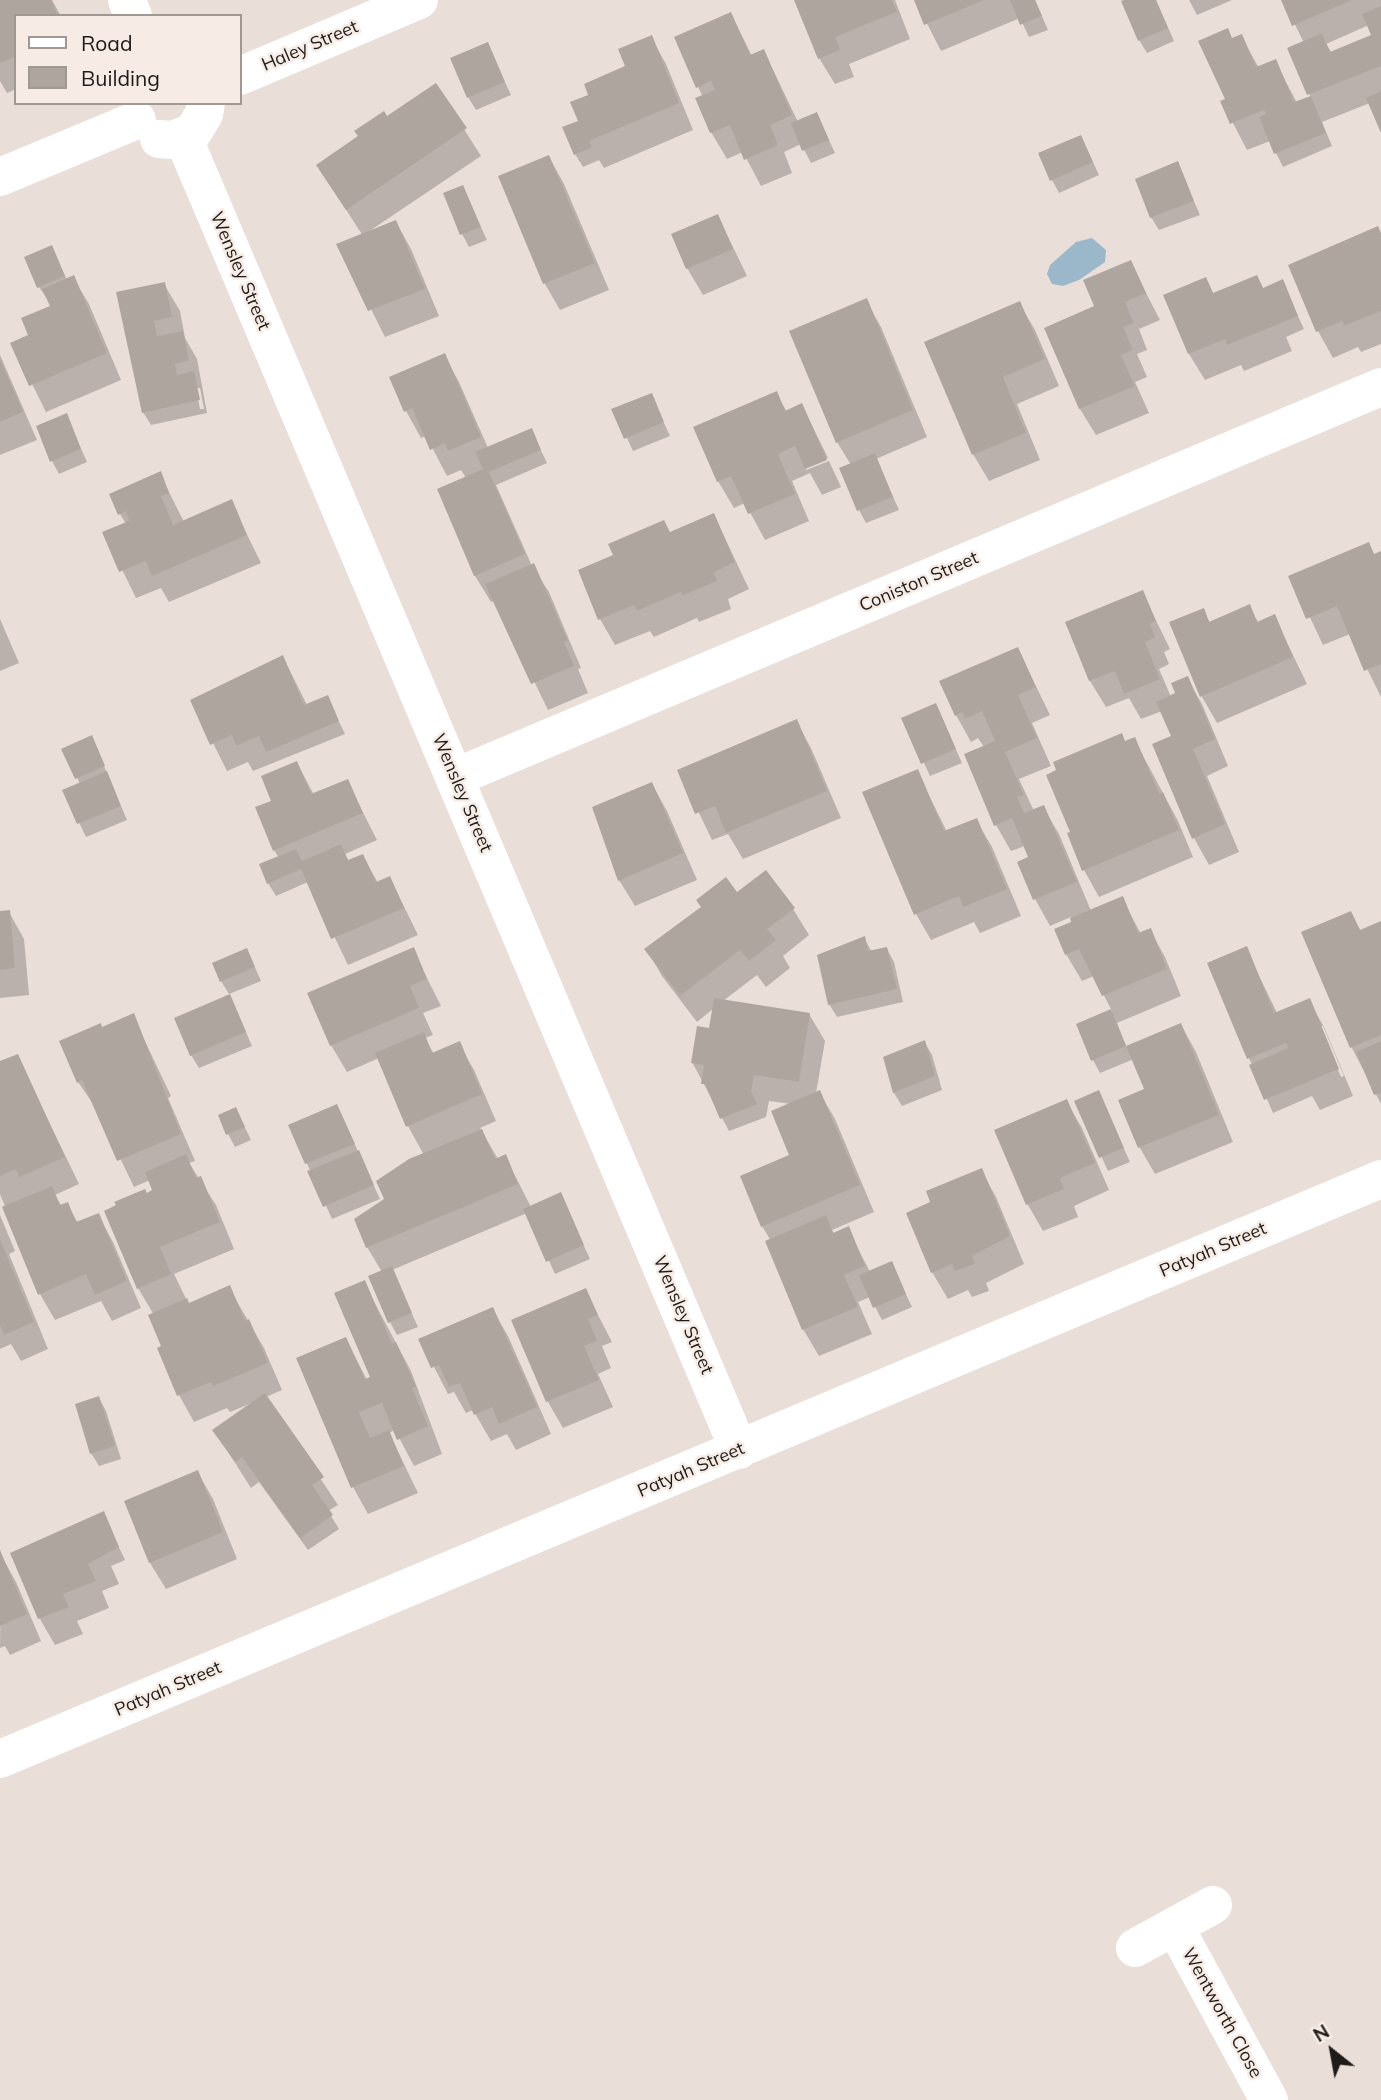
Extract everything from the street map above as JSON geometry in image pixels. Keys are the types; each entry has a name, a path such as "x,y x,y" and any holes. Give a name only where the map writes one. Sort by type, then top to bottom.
{"street":[{"name":"Haley Street","path":"242,75 419,0"},
{"path":"0,177 136,111 143,129 162,140 183,137 200,124 205,105"},
{"name":"Wensley Street","path":"183,137 739,1450"},
{"name":"Coniston Street","path":"456,777 1381,387"},
{"name":"Patyah Street","path":"0,1759 1381,1179"},
{"name":"Wentworth Close","path":"1135,1948 1213,1905"},
{"name":"Wentworth Close","path":"1175,1927 1269,2100"}],"water":[{"path":"1092,238 1106,250 1105,262 1079,280 1063,286 1052,284 1047,274 1050,265 1076,242"}],"building":[{"path":"0,0 51,0 57,14 14,14 14,57 0,63"},
{"path":"794,0 892,0 897,12 835,37 840,50 818,59"},
{"path":"914,0 984,0 924,25"},
{"path":"1010,0 1035,0 1042,16 1020,25"},
{"path":"1156,0 1168,28 1138,41 1121,1"},
{"path":"1281,0 1352,0 1292,26"},
{"path":"1381,6 1381,66 1307,95 1287,48 1322,33 1330,52 1371,35 1362,14"},
{"path":"731,12 750,55 764,49 792,115 770,125 778,145 744,160 730,125 710,133 695,98 715,90 711,81 696,88 674,37"},
{"path":"1228,28 1232,38 1242,34 1256,67 1276,59 1294,102 1311,96 1326,133 1274,154 1259,117 1266,114 1264,110 1230,124 1220,101 1225,99 1198,41"},
{"path":"652,35 679,103 589,141 592,147 574,155 562,127 578,121 570,102 588,95 584,84 625,66 618,49"},
{"path":"488,42 505,82 467,98 450,58"},
{"path":"436,83 467,128 346,210 316,165 358,136 354,131 384,111 387,116"},
{"path":"1381,91 1381,133 1366,98"},
{"path":"817,112 829,140 802,151 791,123"},
{"path":"1081,135 1093,162 1050,181 1038,153"},
{"path":"549,155 595,263 543,284 498,176"},
{"path":"1178,161 1194,201 1150,218 1135,179"},
{"path":"463,185 481,227 460,235 443,193"},
{"path":"718,214 733,249 686,269 671,234"},
{"path":"396,220 425,289 368,311 336,244"},
{"path":"1378,226 1381,233 1381,311 1344,326 1342,321 1316,332 1288,265"},
{"path":"52,245 65,276 37,288 24,257"},
{"path":"1131,260 1146,293 1125,302 1134,323 1123,327 1133,350 1121,355 1135,386 1079,409 1044,328 1094,306 1083,280"},
{"path":"74,275 107,353 29,386 10,343 28,335 21,318 50,306 42,289"},
{"path":"1257,275 1263,288 1283,279 1298,316 1227,345 1225,339 1188,354 1163,295 1206,277 1213,293"},
{"path":"165,282 172,317 154,321 157,336 183,331 189,360 175,364 177,375 194,371 200,400 142,413 116,292"},
{"path":"867,298 913,410 836,443 789,331"},
{"path":"1020,301 1045,359 1003,377 1026,433 972,455 924,342"},
{"path":"445,353 481,437 448,451 445,443 430,450 412,408 404,412 389,377"},
{"path":"0,359 23,412 0,422"},
{"path":"777,391 785,411 802,403 827,460 805,469 795,446 778,454 795,494 748,514 731,476 717,482 693,427"},
{"path":"652,393 664,422 624,439 611,409"},
{"path":"67,413 81,449 50,462 36,426"},
{"path":"532,428 541,450 489,472 525,554 474,576 437,489 483,469 475,452"},
{"path":"875,453 893,497 857,511 839,468"},
{"path":"161,471 169,493 161,496 173,525 232,499 247,535 152,576 146,561 119,572 102,532 129,521 126,511 118,515 109,494"},
{"path":"714,513 735,562 714,572 717,581 682,596 681,592 637,611 634,605 598,620 578,570 613,555 608,544 664,520 670,532"},
{"path":"1369,542 1374,554 1381,551 1381,664 1364,671 1337,606 1306,619 1288,576"},
{"path":"534,563 568,641 564,642 574,666 531,684 485,584"},
{"path":"1143,590 1156,621 1150,624 1155,637 1145,642 1160,679 1124,694 1115,671 1089,681 1065,622"},
{"path":"1250,604 1257,622 1275,614 1293,657 1200,697 1169,622 1204,608 1209,622"},
{"path":"1018,647 1036,687 1018,695 1037,738 1005,752 1024,795 1017,797 1024,813 1044,805 1077,882 1033,900 1017,862 1028,857 1012,818 994,826 964,754 995,741 982,711 965,719 962,712 955,716 939,681"},
{"path":"283,655 304,705 328,695 339,721 266,752 259,736 236,746 232,735 210,745 190,700"},
{"path":"1188,676 1215,739 1193,749 1225,824 1192,839 1152,744 1171,736 1156,702 1175,693 1171,683"},
{"path":"936,703 956,749 921,764 901,718"},
{"path":"797,719 827,791 726,833 715,806 695,814 677,770"},
{"path":"1122,733 1125,741 1135,737 1159,794 1163,792 1179,830 1082,871 1067,833 1070,832 1046,775 1056,770 1053,762"},
{"path":"92,735 105,766 75,779 61,749"},
{"path":"297,761 311,794 348,779 363,813 273,851 255,807 271,801 261,776"},
{"path":"918,769 944,831 977,818 1007,889 963,907 959,896 914,915 862,792"},
{"path":"107,771 121,806 77,824 62,790"},
{"path":"652,782 683,853 618,881 592,807"},
{"path":"341,844 348,860 363,854 376,882 390,876 404,908 331,939 301,869 267,884 259,864 296,849 302,861"},
{"path":"766,870 795,908 767,929 776,940 749,961 740,950 680,996 644,949 701,907 696,900 726,877 737,892"},
{"path":"1123,896 1138,933 1151,928 1167,969 1102,996 1079,949 1065,955 1054,929 1071,922 1070,918"},
{"path":"10,910 15,968 0,970 0,911"},
{"path":"1351,911 1360,930 1381,921 1381,1035 1350,1048 1301,932"},
{"path":"865,936 868,951 887,947 897,989 828,1005 817,955"},
{"path":"1247,946 1274,1013 1310,998 1339,1069 1264,1100 1249,1065 1288,1048 1286,1043 1247,1059 1207,963"},
{"path":"414,947 427,979 410,986 419,1008 330,1046 307,993"},
{"path":"247,948 255,967 220,982 212,963"},
{"path":"230,994 246,1032 190,1056 174,1018"},
{"path":"714,998 810,1013 799,1082 754,1075 751,1091 757,1104 720,1119 705,1084 701,1084 704,1065 691,1063 697,1026 709,1028"},
{"path":"1111,1009 1126,1046 1091,1061 1076,1024"},
{"path":"134,1013 181,1134 117,1161 82,1080 77,1083 59,1041 101,1023 102,1027"},
{"path":"1181,1023 1219,1115 1138,1148 1118,1100 1144,1089 1126,1046"},
{"path":"424,1032 432,1053 460,1041 482,1094 406,1127 375,1053"},
{"path":"925,1040 935,1076 893,1093 883,1057"},
{"path":"1381,1041 1381,1093 1374,1095 1356,1052"},
{"path":"18,1054 65,1157 19,1177 16,1169 0,1176 0,1061"},
{"path":"820,1090 860,1185 761,1227 740,1176 789,1155 771,1111"},
{"path":"1099,1090 1124,1148 1099,1158 1074,1101"},
{"path":"1067,1099 1095,1163 1060,1178 1064,1189 1026,1205 994,1130"},
{"path":"337,1104 355,1144 305,1164 288,1125"},
{"path":"236,1107 245,1127 226,1135 218,1115"},
{"path":"482,1129 495,1159 506,1154 518,1184 366,1248 354,1219 384,1199 376,1181 409,1159"},
{"path":"359,1150 374,1185 323,1207 307,1171"},
{"path":"186,1154 196,1178 201,1176 220,1222 160,1247 171,1274 137,1289 104,1211 116,1205 114,1202 145,1189 147,1193 152,1190 145,1172"},
{"path":"982,1168 1010,1236 972,1256 975,1264 955,1271 952,1264 931,1273 906,1213 930,1202 926,1191"},
{"path":"52,1186 60,1205 68,1202 76,1222 99,1213 127,1281 95,1295 86,1274 38,1295 2,1207"},
{"path":"561,1192 584,1245 546,1262 523,1209"},
{"path":"826,1215 833,1233 849,1226 865,1266 844,1275 858,1307 802,1330 765,1241"},
{"path":"0,1239 34,1322 4,1335 0,1325"},
{"path":"892,1261 906,1294 873,1308 859,1275"},
{"path":"392,1266 412,1313 388,1323 368,1276"},
{"path":"365,1280 392,1344 396,1342 416,1387 412,1388 428,1426 397,1440 382,1403 359,1412 370,1438 389,1430 404,1466 351,1488 296,1358 346,1337 365,1379 370,1377 334,1293"},
{"path":"230,1285 245,1321 249,1319 268,1363 213,1386 211,1382 177,1396 157,1348 161,1346 148,1315 187,1298 189,1303"},
{"path":"586,1288 598,1315 588,1319 597,1341 584,1346 599,1380 546,1402 511,1320"},
{"path":"493,1307 537,1407 499,1424 492,1407 474,1415 460,1383 449,1387 439,1365 431,1368 418,1339"},
{"path":"265,1393 324,1477 312,1485 333,1515 300,1538 242,1457 235,1462 212,1430"},
{"path":"99,1396 115,1446 90,1454 75,1404"},
{"path":"198,1470 223,1532 149,1563 124,1501"},
{"path":"104,1511 119,1547 88,1564 96,1581 63,1594 69,1607 38,1619 10,1553"},
{"path":"0,1550 27,1614 0,1626"}]}
